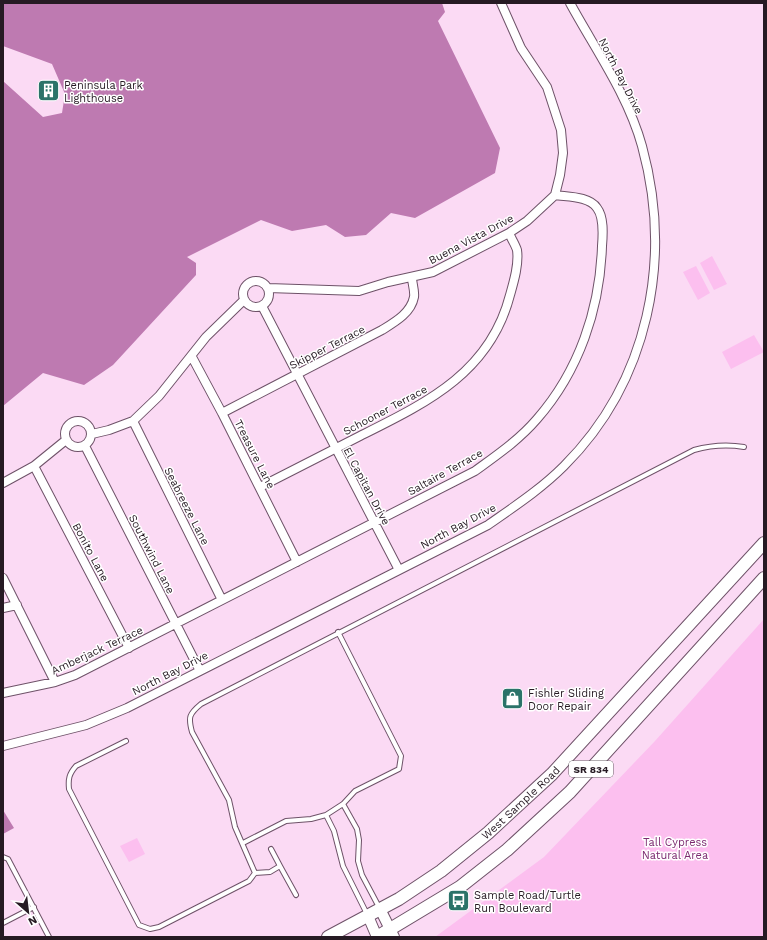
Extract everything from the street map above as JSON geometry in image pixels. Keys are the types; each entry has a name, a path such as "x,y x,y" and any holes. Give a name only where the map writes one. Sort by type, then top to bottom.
{"main road":[{"name":"West Sample Road","path":"328,937 380,909 441,871 488,833 552,774 764,543"},
{"name":"SR 834","path":"377,937 392,933 460,887 507,850 565,797 666,688 764,578"}],"street":[{"path":"500,3 521,48 547,87 561,130 562,152 560,175 555,195"},
{"name":"North Bay Drive","path":"3,746 86,725 127,708 488,525 531,495 565,465 597,428 618,392 636,354 648,316 654,278 655,241 651,191 641,145 626,105 570,3"},
{"name":"Buena Vista Drive","path":"268,288 359,291 388,282 412,278 433,272 509,233 527,221 555,195"},
{"name":"Saltaire Terrace","path":"175,625 475,471 514,443 542,412 559,389 574,362 586,333 597,296 601,270 602,217 597,207 588,200 555,195"},
{"name":"Schooner Terrace","path":"260,487 422,405 454,383 479,357 495,333 508,304 515,276 516,250 509,233"},
{"name":"Skipper Terrace","path":"222,413 382,330 399,319 409,310 414,296 412,278"},
{"path":"254,280 262,282 268,288 268,300 262,306 250,306 244,300 244,288 254,280"},
{"path":"92,434 109,430 133,421 159,396 192,357 206,336 244,300"},
{"name":"El Capitan Drive","path":"262,306 398,570"},
{"name":"Treasure Lane","path":"192,357 260,487 297,562"},
{"path":"77,420 86,423 91,429 92,434 90,441 85,446 72,446 66,440 65,436 69,424 77,420"},
{"name":"Seabreeze Lane","path":"133,421 222,600"},
{"path":"3,483 34,466 66,440"},
{"name":"Southwind Lane","path":"85,446 175,625 200,671"},
{"name":"Bonito Lane","path":"34,466 129,648"},
{"path":"3,578 55,682"},
{"path":"3,608 17,605"},
{"name":"Amberjack Terrace","path":"3,693 55,682 75,675 175,625"},
{"path":"380,909 392,933"},
{"path":"368,916 377,937"}],"lane":[{"path":"126,741 76,766 70,773 68,780 69,789 139,925 150,929 159,927 250,881 254,877 255,873 235,827 229,800 192,732 189,721 190,716 201,704 338,632 694,450 706,446 727,444 744,447"},
{"path":"243,843 286,821 311,819 326,815 343,804 355,791 399,769 401,756 338,632"},
{"path":"343,804 356,829 359,840 358,861 362,875 380,909"},
{"path":"326,815 334,831 343,866 368,916"},
{"path":"271,849 296,895"},
{"path":"3,857 8,859 49,937"},
{"path":"255,873 270,872 280,866"},
{"path":"3,923 34,907"}],"green space":[{"path":"712,256 727,284 714,290 700,263"},
{"path":"696,266 710,293 698,300 683,272"},
{"path":"754,335 764,352 731,369 722,352"},
{"name":"Tall Cypress Natural Area","path":"764,619 764,937 435,937 544,857 655,741"},
{"path":"137,838 145,854 129,862 120,846"}],"shaded area":[{"path":"3,3 442,3 445,12 438,21 500,148 495,173 415,218 391,213 366,235 345,237 326,225 292,231 261,220 187,257 196,263 196,275 113,365 84,385 43,373 3,406 3,81 43,117 62,113 65,94 52,64 3,46"},
{"path":"3,810 14,828 3,834"}],"place":[{"name":"Peninsula Park Lighthouse","path":"49,91"},
{"name":"Fishler Sliding Door Repair","path":"513,699"},
{"name":"Sample Road/Turtle Run Boulevard","path":"458,901"}]}
